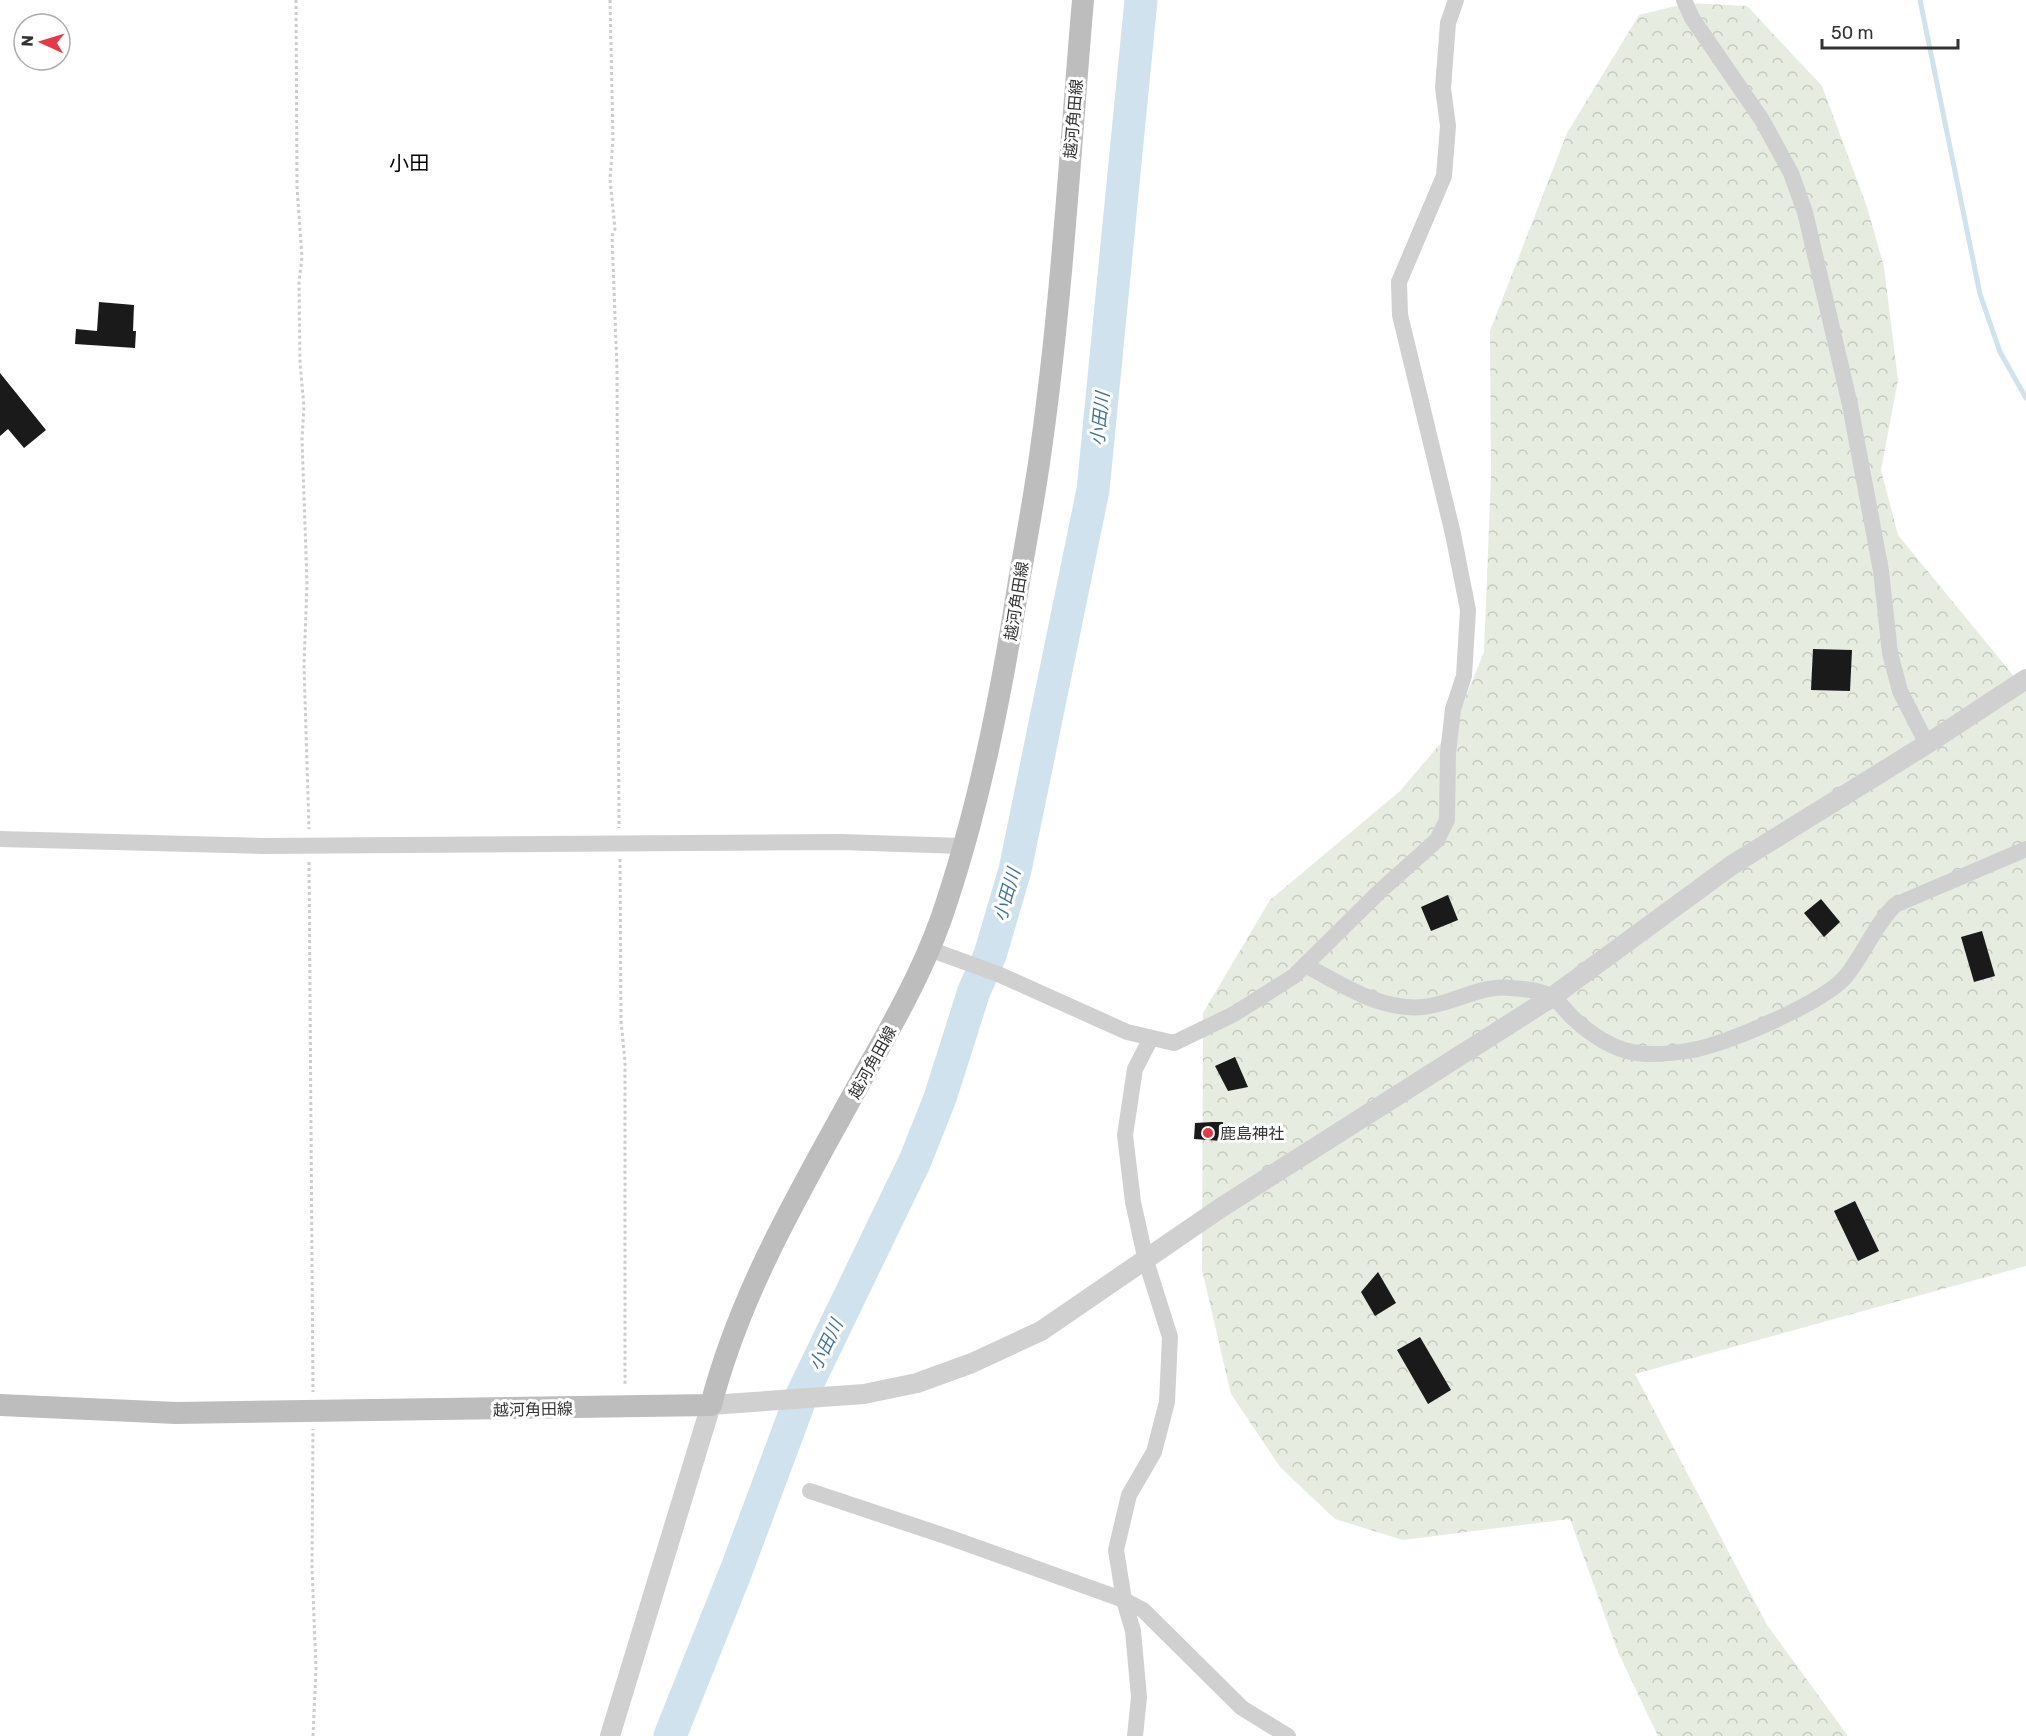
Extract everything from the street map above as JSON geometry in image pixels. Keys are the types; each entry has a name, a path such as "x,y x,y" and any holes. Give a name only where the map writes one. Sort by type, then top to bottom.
{"main road":[{"name":"越河角田線","path":"0,1405 176,1413 711,1405 724,1354 746,1296 788,1214 906,1000 929,949 962,846 987,757 1006,664 1041,448 1060,279 1083,0"}],"street":[{"path":"929,949 998,974 1126,1032 1150,1040 1174,1043 1224,1019 1294,976 1379,892 1437,840 1447,820 1449,742 1453,710 1464,676 1468,610 1453,534 1402,325 1399,282 1444,176 1448,126 1443,88 1448,23 1456,0"},
{"path":"1684,0 1692,18 1762,120 1791,173 1805,212 1850,405 1881,570 1890,653 1900,691 1927,744"},
{"path":"610,1736 711,1405 864,1394 917,1383 972,1364 1041,1331 1222,1207 1552,997 1732,866 2025,681"},
{"path":"0,839 309,846 842,842 962,846"},
{"path":"1305,965 1363,996 1395,1005 1424,1007 1481,991 1509,987 1552,997 1589,1032 1624,1050 1653,1054 1694,1050 1736,1036 1824,996 1846,977 1882,918 1895,905 2026,849"},
{"path":"1135,1736 1139,1696 1132,1631 1124,1600 1116,1550 1129,1495 1154,1452 1167,1402 1170,1337 1146,1261 1133,1202 1125,1135 1135,1069 1150,1040"},
{"path":"810,1491 1124,1600 1143,1610 1242,1707 1288,1736"}],"path":[{"path":"296,0 297,187 302,257 299,282 300,363 304,407 302,440 307,583 304,665 309,846 308,1003 312,1047 309,1116 313,1412 312,1567 316,1668 313,1736"},
{"path":"610,0 613,139 610,179 615,229 612,236 617,381 621,1021 625,1061 623,1090 625,1407"}],"green space":[{"path":"1688,3 1747,6 1822,86 1867,207 1884,267 1898,380 1881,470 1898,535 2026,691 2026,1266 1635,1374 1767,1625 1848,1736 1658,1736 1618,1652 1570,1519 1403,1540 1335,1519 1280,1467 1231,1394 1202,1270 1203,1013 1270,900 1400,791 1452,730 1484,652 1491,476 1490,331 1567,133 1639,15"}],"building":[{"path":"99,302 134,305 135,348 75,344 76,329 97,331"},
{"path":"0,373 46,430 24,448 8,429 0,436"},
{"path":"1813,649 1852,650 1850,691 1811,690"},
{"path":"1448,895 1458,920 1431,931 1421,907"},
{"path":"1821,899 1840,922 1824,937 1804,913"},
{"path":"1982,931 1995,976 1974,982 1961,937"},
{"path":"1235,1057 1248,1087 1228,1091 1215,1066"},
{"path":"1223,1122 1222,1141 1194,1139 1195,1123"},
{"path":"1855,1201 1879,1251 1858,1261 1834,1211"},
{"path":"1378,1272 1396,1303 1375,1316 1361,1292"},
{"path":"1420,1337 1451,1390 1428,1404 1397,1350"}],"waterway":[{"name":"小田川","path":"670,1736 736,1571 801,1397 915,1161 940,1098 974,991 990,955 1015,870 1093,490 1141,0"},
{"path":"1920,0 1980,294 2000,352 2026,398"}],"place":[{"name":"鹿島神社","path":"1208,1133"}],"district":[{"name":"小田","path":"409,163"}]}
